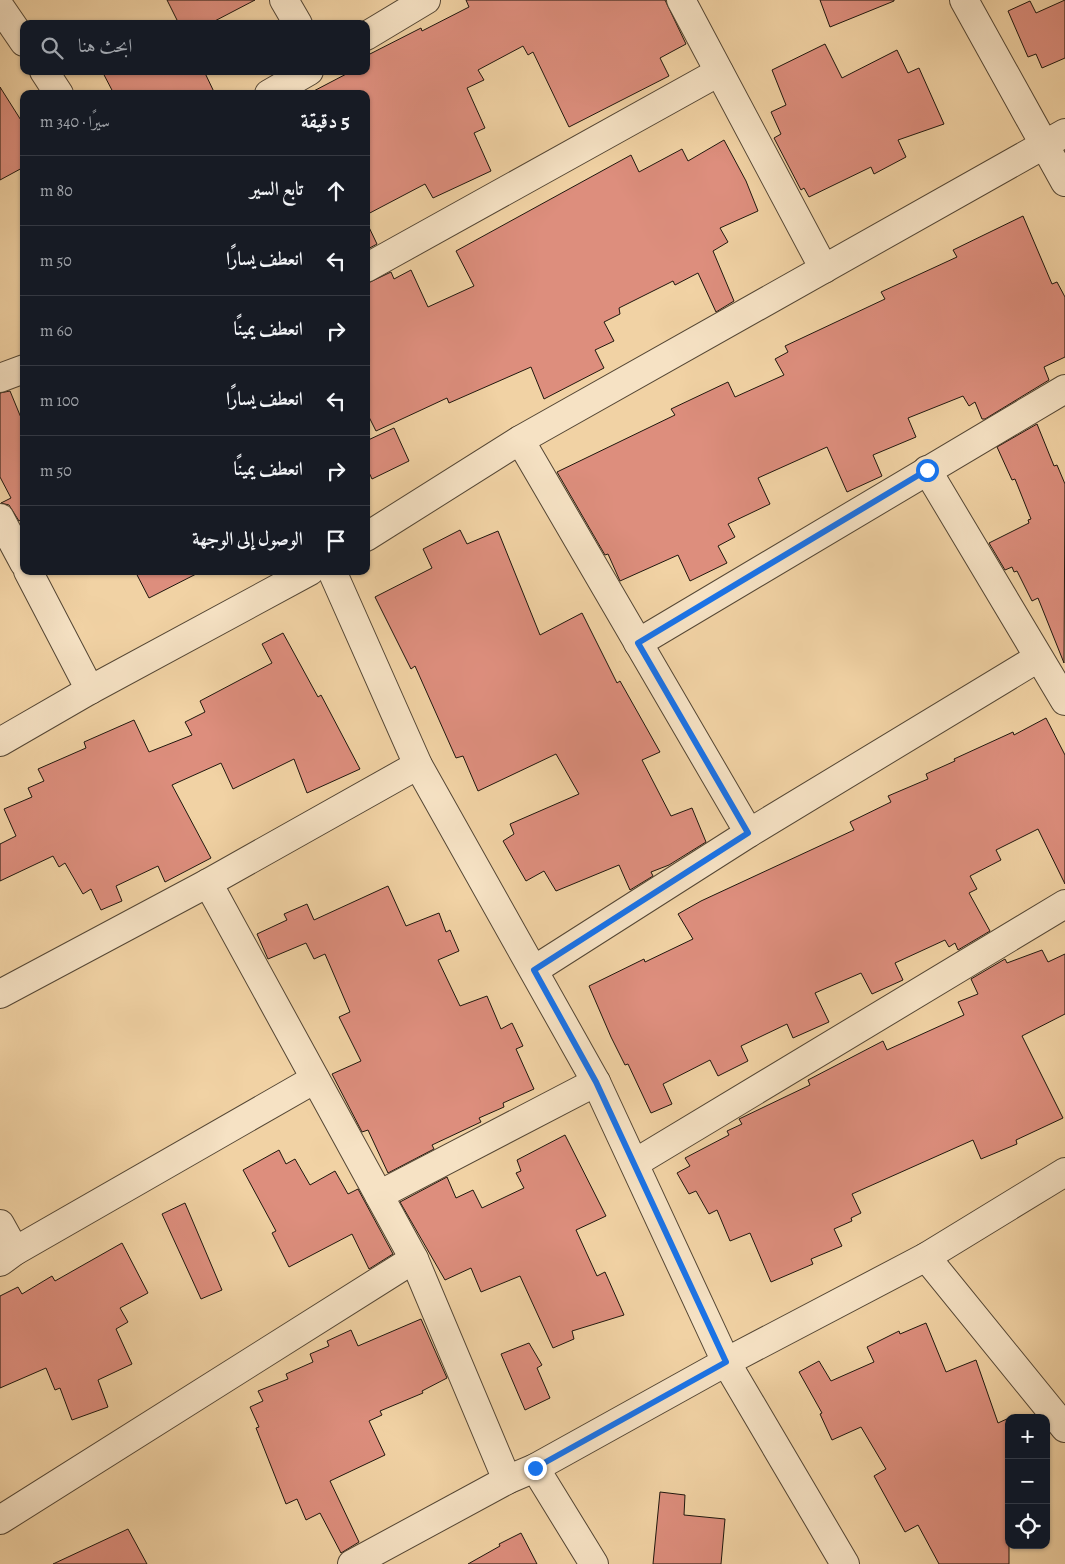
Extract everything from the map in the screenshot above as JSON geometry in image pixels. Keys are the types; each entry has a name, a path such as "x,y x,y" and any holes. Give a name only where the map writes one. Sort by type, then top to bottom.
{"street":[{"path":"284,0 296,20"},
{"path":"370,34 426,0"},
{"path":"964,0 1055,139 1065,182"},
{"path":"692,4 719,72 824,269"},
{"path":"0,7 20,36"},
{"path":"370,266 719,72"},
{"path":"47,75 56,90"},
{"path":"276,90 302,75"},
{"path":"370,534 520,440 1055,139"},
{"path":"0,378 20,370"},
{"path":"638,643 1065,389"},
{"path":"520,440 748,833"},
{"path":"927,470 1065,702"},
{"path":"0,518 20,556"},
{"path":"30,575 90,690"},
{"path":"0,742 90,690 303,575"},
{"path":"334,575 418,765 596,1082 726,1362 845,1564"},
{"path":"534,970 748,833 1038,658"},
{"path":"0,994 208,883 418,765"},
{"path":"208,883 414,1259 507,1480"},
{"path":"635,1163 1065,904"},
{"path":"0,1224 8,1256 315,1079"},
{"path":"379,1195 596,1082"},
{"path":"352,1564 507,1480 535,1468 726,1362 926,1257 1065,1172"},
{"path":"926,1257 1065,1426"},
{"path":"0,1520 414,1259"},
{"path":"535,1468 594,1564"}],"building":[{"path":"167,0 255,0 217,20 177,20"},
{"path":"466,0 665,0 686,44 660,58 669,76 569,127 533,52 528,55 523,46 478,70 484,80 467,88 485,128 474,133 491,171 433,198 425,184 370,213 370,90 316,90 344,75 370,75 370,54 421,28 422,31 469,7"},
{"path":"820,0 894,0 894,1 830,27"},
{"path":"1065,0 1065,58 1042,68 1036,54 1028,57 1008,11 1030,1 1036,13"},
{"path":"825,44 842,78 897,50 908,73 919,68 944,124 898,140 906,157 874,174 871,167 809,197 804,188 801,190 774,138 781,134 771,112 786,105 772,70"},
{"path":"104,75 206,75 213,90 112,90"},
{"path":"0,87 20,119 20,169 0,180"},
{"path":"724,140 746,181 758,211 720,228 728,242 713,251 734,301 716,312 698,273 675,285 673,281 619,308 620,314 604,322 614,341 595,350 604,368 544,399 531,367 449,403 447,398 376,431 370,419 370,282 391,272 394,279 411,270 428,307 474,286 456,251 631,155 639,172 682,149 688,161"},
{"path":"1023,216 1052,284 1057,282 1065,297 1065,357 1044,367 1049,380 985,419 982,419 975,402 969,406 963,396 908,418 916,437 873,455 882,476 847,492 827,447 758,478 770,504 728,524 735,537 718,546 727,563 690,581 678,555 620,581 608,554 605,555 557,472 675,415 671,409 728,382 735,397 784,375 775,359 788,352 785,346 885,299 881,292 957,257 953,250"},
{"path":"370,229 377,244 370,248"},
{"path":"10,391 20,415 19,521 9,505 1,503 11,498 0,477 0,393"},
{"path":"1037,424 1054,466 1057,465 1065,484 1064,663 1038,598 1032,601 1017,571 1014,572 1012,567 1005,570 989,543 1029,523 1028,520 1031,519 1015,479 1012,480 997,447"},
{"path":"394,428 409,461 372,479 370,475 370,439"},
{"path":"460,530 467,544 498,531 540,635 582,613 617,683 620,681 660,752 642,760 671,816 692,808 706,842 669,865 651,872 653,876 630,890 619,865 556,891 544,871 526,881 503,841 514,834 510,824 579,794 556,754 478,791 463,756 456,758 415,666 411,669 375,597 432,568 423,549"},
{"path":"137,575 194,575 149,598"},
{"path":"283,633 318,697 321,695 360,769 307,793 294,759 233,789 221,763 172,785 211,858 165,882 158,866 116,886 122,901 101,910 91,889 83,894 65,863 59,867 53,856 0,881 0,844 16,836 4,809 32,797 28,788 44,781 38,769 86,748 84,742 134,720 149,752 192,735 185,722 205,712 200,701 272,663 262,644"},
{"path":"1046,718 1065,755 1065,884 1038,829 996,850 1001,860 970,876 977,889 969,893 990,931 958,950 955,943 949,947 945,940 895,963 903,980 872,994 861,973 815,993 829,1022 793,1038 787,1024 741,1046 748,1061 718,1076 710,1060 663,1084 672,1104 651,1113 628,1064 625,1065 611,1037 589,986 644,959 645,962 693,939 678,914 701,901 854,830 850,822 891,802 888,796 928,779 926,774 955,761 954,759 1013,732 1014,735"},
{"path":"388,886 406,926 439,913 446,932 450,930 459,951 438,960 460,1006 487,996 501,1029 512,1023 523,1046 516,1049 534,1089 503,1103 504,1107 479,1118 481,1122 432,1145 434,1149 388,1173 368,1130 362,1132 332,1074 361,1061 339,1017 350,1012 325,954 314,959 306,943 268,959 257,934 287,920 284,914 307,904 314,920"},
{"path":"1042,950 1048,962 1065,954 1065,1014 1022,1036 1063,1118 1016,1140 1017,1144 981,1159 973,1140 852,1194 861,1213 851,1218 852,1221 834,1229 842,1246 811,1259 813,1264 771,1282 750,1233 730,1241 717,1210 709,1214 696,1191 689,1194 677,1173 690,1166 685,1158 729,1135 727,1131 742,1124 739,1119 810,1085 808,1080 883,1041 887,1050 964,1015 958,1002 978,994 971,979 1005,959 1007,963"},
{"path":"565,1135 606,1216 576,1230 597,1276 605,1272 624,1315 572,1331 574,1339 553,1348 520,1276 481,1292 471,1268 445,1280 400,1202 447,1177 456,1198 473,1190 482,1208 524,1188 516,1173 521,1171 517,1160"},
{"path":"279,1150 286,1164 295,1159 310,1185 335,1171 348,1194 358,1189 393,1254 369,1269 352,1234 289,1267 272,1233 276,1231 243,1170"},
{"path":"185,1203 222,1290 201,1299 162,1214"},
{"path":"122,1243 148,1293 120,1308 128,1322 116,1329 132,1364 98,1380 108,1407 72,1420 60,1388 55,1390 46,1368 0,1388 0,1296 18,1287 22,1294 52,1276 55,1281"},
{"path":"421,1319 447,1378 422,1391 423,1393 380,1411 382,1415 369,1421 385,1455 330,1481 359,1542 341,1553 320,1513 306,1520 297,1499 286,1504 256,1428 259,1427 250,1407 263,1401 258,1391 288,1379 286,1374 313,1362 310,1354 329,1346 327,1341 351,1330 358,1346"},
{"path":"926,1323 946,1372 976,1360 998,1423 1005,1420 1005,1549 1009,1549 1009,1564 939,1564 918,1525 905,1532 874,1476 886,1469 861,1427 832,1440 820,1414 822,1413 799,1372 819,1361 831,1381 874,1362 867,1347 899,1331 900,1334"},
{"path":"529,1343 542,1365 537,1368 550,1398 525,1410 501,1354"},
{"path":"660,1492 685,1495 684,1515 725,1519 721,1564 653,1564"},
{"path":"128,1529 147,1564 53,1564"},
{"path":"521,1533 537,1564 468,1564 500,1546 499,1544"}],"route":[{"path":"535,1468 726,1362 596,1082 534,970 748,833 638,643 927,470"}]}
